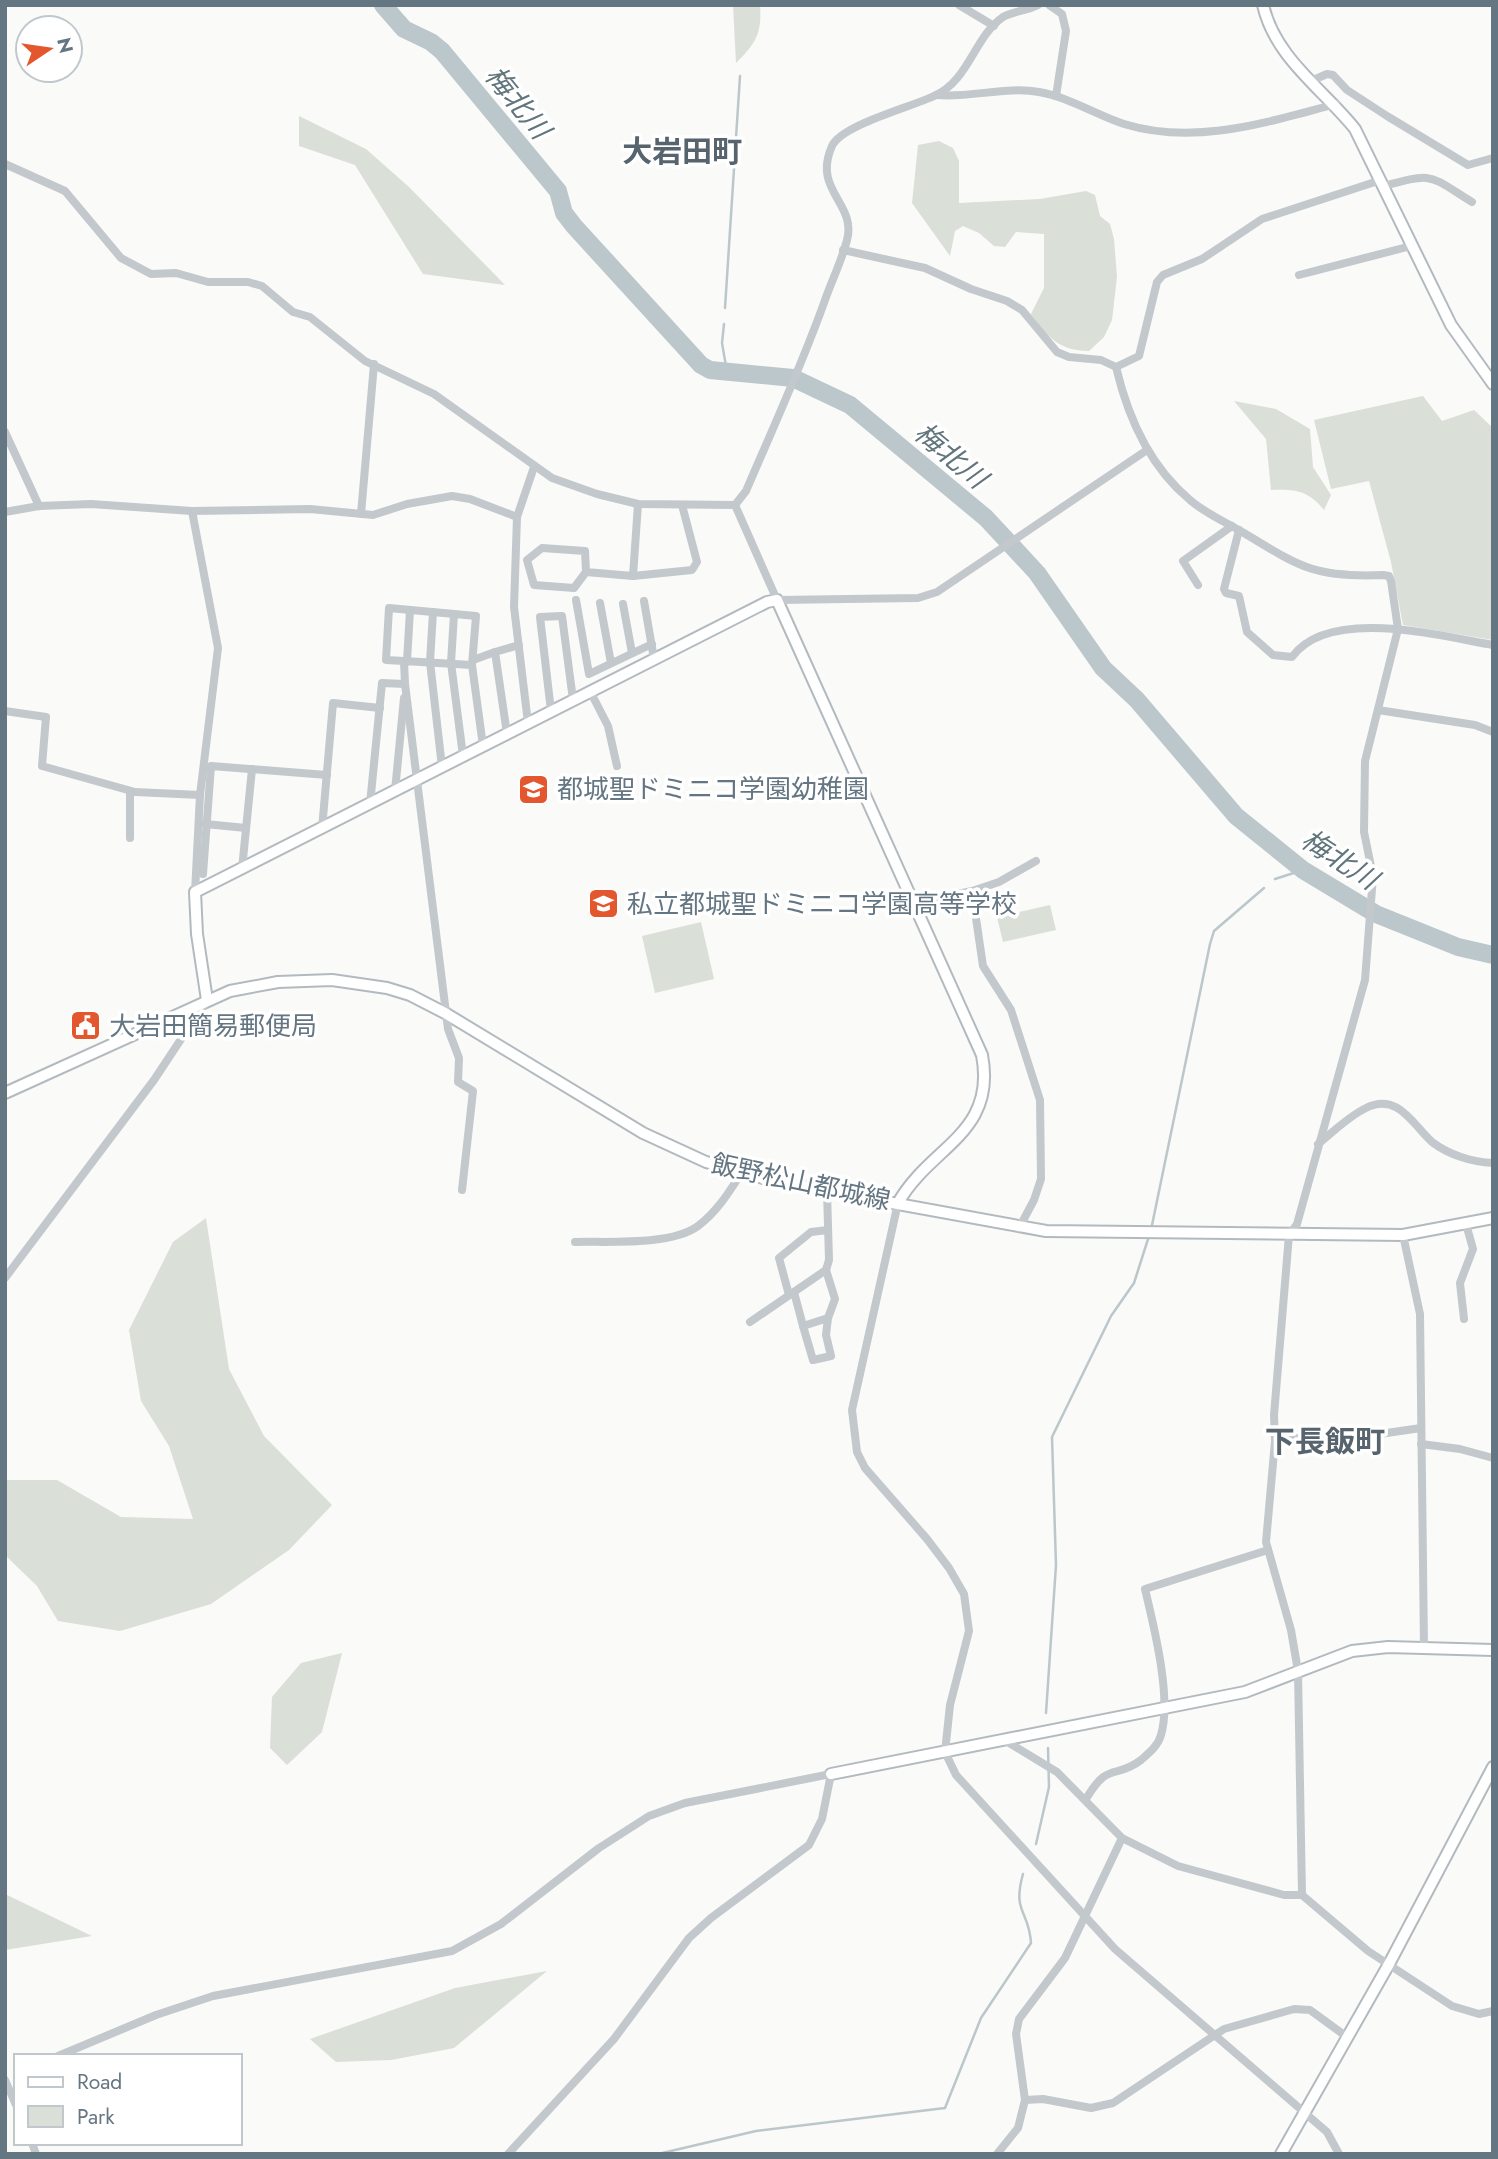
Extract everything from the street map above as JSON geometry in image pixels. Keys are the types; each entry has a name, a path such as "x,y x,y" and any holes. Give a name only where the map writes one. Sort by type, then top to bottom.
{"street":[{"path":"959,5 994,26"},
{"path":"736,505 746,491 780,414 848,238 845,210 828,185 827,164 831,146 845,130 937,95 956,80 994,26 1004,17 1038,5"},
{"path":"1049,5 1062,14 1066,31 1056,96"},
{"path":"1263,5 1270,28 1285,55 1336,104 1355,129 1451,326 1493,384"},
{"path":"1311,81 1327,74 1333,75 1347,90 1468,165 1493,158"},
{"path":"937,95 963,97 1026,91 1056,96 1126,125 1174,132 1217,130 1276,122 1336,104"},
{"path":"5,164 65,191 121,258 151,274 176,273 208,282 248,282 262,286 293,312 310,317 365,361 434,394 534,467 579,489 638,503 736,505"},
{"path":"1116,367 1139,356 1157,282 1163,275 1202,259 1262,219 1382,183 1423,176 1431,177 1472,202"},
{"path":"1299,275 1411,246"},
{"path":"843,250 925,268 971,289 1007,301 1022,310 1057,352 1069,357 1101,360 1116,367"},
{"path":"361,514 374,364"},
{"path":"1116,367 1122,394 1147,450 1171,483 1191,501 1292,563 1334,576 1389,576 1398,613 1398,629 1365,761 1364,832 1373,881 1365,980 1297,1224 1289,1235 1274,1415 1275,1441 1268,1549 1291,1630 1298,1671 1302,1895"},
{"path":"5,432 39,506"},
{"path":"195,892 767,601 927,597 1147,450"},
{"path":"528,723 514,607 517,517 534,467"},
{"path":"5,512 39,506 92,504 192,511 310,509 373,515 407,503 452,496 470,499 517,517"},
{"path":"633,576 638,503"},
{"path":"586,572 633,576 692,570 697,562 682,505"},
{"path":"736,505 978,1044 985,1081 983,1099 967,1130 909,1183 898,1203 852,1410 853,1435 865,1468 934,1549 964,1594 969,1631 950,1705 945,1752 967,1790 1115,1949 1327,2132 1339,2154"},
{"path":"5,1278 8,1267 154,1080 207,1000 197,934 195,892 201,795 218,648 192,511"},
{"path":"1198,585 1183,561 1236,528"},
{"path":"1236,528 1224,589 1226,593 1239,596 1247,632 1273,655 1292,657 1304,642 1357,629 1385,626 1493,645"},
{"path":"542,548 585,551 586,572 574,588 534,585 527,560 542,548"},
{"path":"576,600 589,674 652,644"},
{"path":"644,601 654,659"},
{"path":"600,603 611,663"},
{"path":"623,604 632,653"},
{"path":"483,746 473,662 477,616 389,608 386,660 473,662 519,645"},
{"path":"395,791 410,610"},
{"path":"433,612 430,662 442,767"},
{"path":"454,614 450,663 463,756"},
{"path":"551,711 540,617 562,616 573,700"},
{"path":"495,652 507,734"},
{"path":"370,804 383,683 405,684"},
{"path":"405,684 447,1029 459,1058 458,1082 473,1091 462,1190"},
{"path":"590,691 608,726 617,766"},
{"path":"321,829 333,703 380,708"},
{"path":"1378,710 1475,725 1493,732"},
{"path":"5,711 46,717 42,766 130,791 201,795"},
{"path":"203,874 211,766 327,775"},
{"path":"242,869 252,769"},
{"path":"130,791 130,838"},
{"path":"205,824 246,828"},
{"path":"914,903 972,891 999,882 1036,861"},
{"path":"972,891 983,965 1011,1010 1040,1100 1041,1179 1034,1200 1019,1228"},
{"name":"飯野松山都城線","path":"5,1093 207,1000 259,984 332,980 387,988 445,1013 643,1133 706,1163 827,1191 1019,1228 1289,1235 1403,1234 1493,1217"},
{"path":"1318,1144 1356,1114 1368,1107 1381,1105 1406,1112 1431,1141 1448,1152 1493,1163"},
{"path":"575,1242 662,1238 690,1230 721,1205 742,1172"},
{"path":"827,1191 829,1260 826,1270 835,1299 828,1318 826,1335 831,1356 813,1360 779,1258 811,1232 828,1230"},
{"path":"1464,1319 1460,1283 1473,1249 1466,1224"},
{"path":"1403,1234 1420,1314 1424,1647"},
{"path":"750,1322 826,1270"},
{"path":"803,1326 828,1318"},
{"path":"1275,1441 1314,1436 1359,1437 1421,1428"},
{"path":"1421,1444 1460,1449 1493,1458"},
{"path":"1086,1799 1098,1779 1106,1773 1136,1763 1154,1749 1161,1736 1164,1709 1157,1641 1145,1589 1268,1549"},
{"path":"63,2054 156,2015 213,1996 452,1951 501,1924 598,1848 649,1816 685,1803 1245,1692 1352,1651 1424,1647 1493,1650"},
{"path":"1006,1741 1057,1772 1122,1838 1178,1866 1284,1895 1302,1895 1389,1964 1464,2012 1479,2014 1493,2011"},
{"path":"1281,2154 1389,1964 1493,1767"},
{"path":"508,2154 614,2039 689,1938 711,1918 809,1845 822,1819 831,1774"},
{"path":"997,2154 1018,2128 1024,2100 1016,2034 1019,2019 1065,1958 1122,1838"},
{"path":"1024,2100 1044,2099 1091,2108 1113,2103 1214,2035 1294,2009 1310,2010 1348,2037"},
{"path":"5,2079 14,2100"}],"green space":[{"path":"733,5 760,5 759,30 736,63"},
{"path":"299,116 366,149 409,187 505,285 423,274 355,165 299,146"},
{"path":"939,141 953,148 959,161 959,203 1040,199 1086,191 1095,195 1100,216 1110,224 1117,277 1112,320 1104,337 1089,351 1070,348 1055,341 1031,314 1044,288 1044,234 1016,232 1005,247 994,246 979,233 963,226 955,231 950,256 912,203 918,145"},
{"path":"1423,396 1442,421 1474,410 1493,428 1493,640 1403,625 1391,562 1369,481 1331,489 1314,420"},
{"path":"1234,401 1276,409 1310,429 1313,467 1331,495 1324,510 1301,492 1271,490 1266,439"},
{"path":"1050,905 1056,930 1003,942 997,917"},
{"path":"701,922 714,979 655,993 642,936"},
{"path":"206,1218 229,1369 264,1436 332,1505 289,1550 211,1604 120,1631 58,1621 37,1586 5,1555 5,1480 57,1480 121,1517 193,1519 169,1446 141,1401 129,1330 173,1242"},
{"path":"342,1653 322,1732 287,1765 270,1748 272,1697 301,1663"},
{"path":"5,1894 92,1936 5,1950"},
{"path":"547,1971 454,2048 391,2060 336,2062 310,2039 455,1988"}],"waterway":[{"name":"梅北川","path":"383,5 404,29 431,42 442,51 558,191 564,213 574,226 701,365 710,370 793,378 850,405 986,518 1037,573 1103,668 1137,700 1236,816 1303,870 1376,914 1458,947 1493,955"},
{"path":"725,308 740,76"},
{"path":"724,324 722,343 727,372"},
{"path":"1275,879 1303,870"},
{"path":"1151,1230 1214,931 1264,888"},
{"path":"1046,1713 1056,1565 1052,1437 1111,1316 1134,1283 1149,1236"},
{"path":"1036,1844 1049,1787 1048,1748"},
{"path":"658,2154 756,2131 945,2108 981,2018 1031,1943 1019,1897 1023,1874"}],"place":[{"name":"都城聖ドミニコ学園幼稚園","path":"534,789"},
{"name":"私立都城聖ドミニコ学園高等学校","path":"604,904"},
{"name":"大岩田簡易郵便局","path":"86,1026"}],"district":[{"name":"大岩田町","path":"682,152"},
{"name":"下長飯町","path":"1325,1442"}]}
